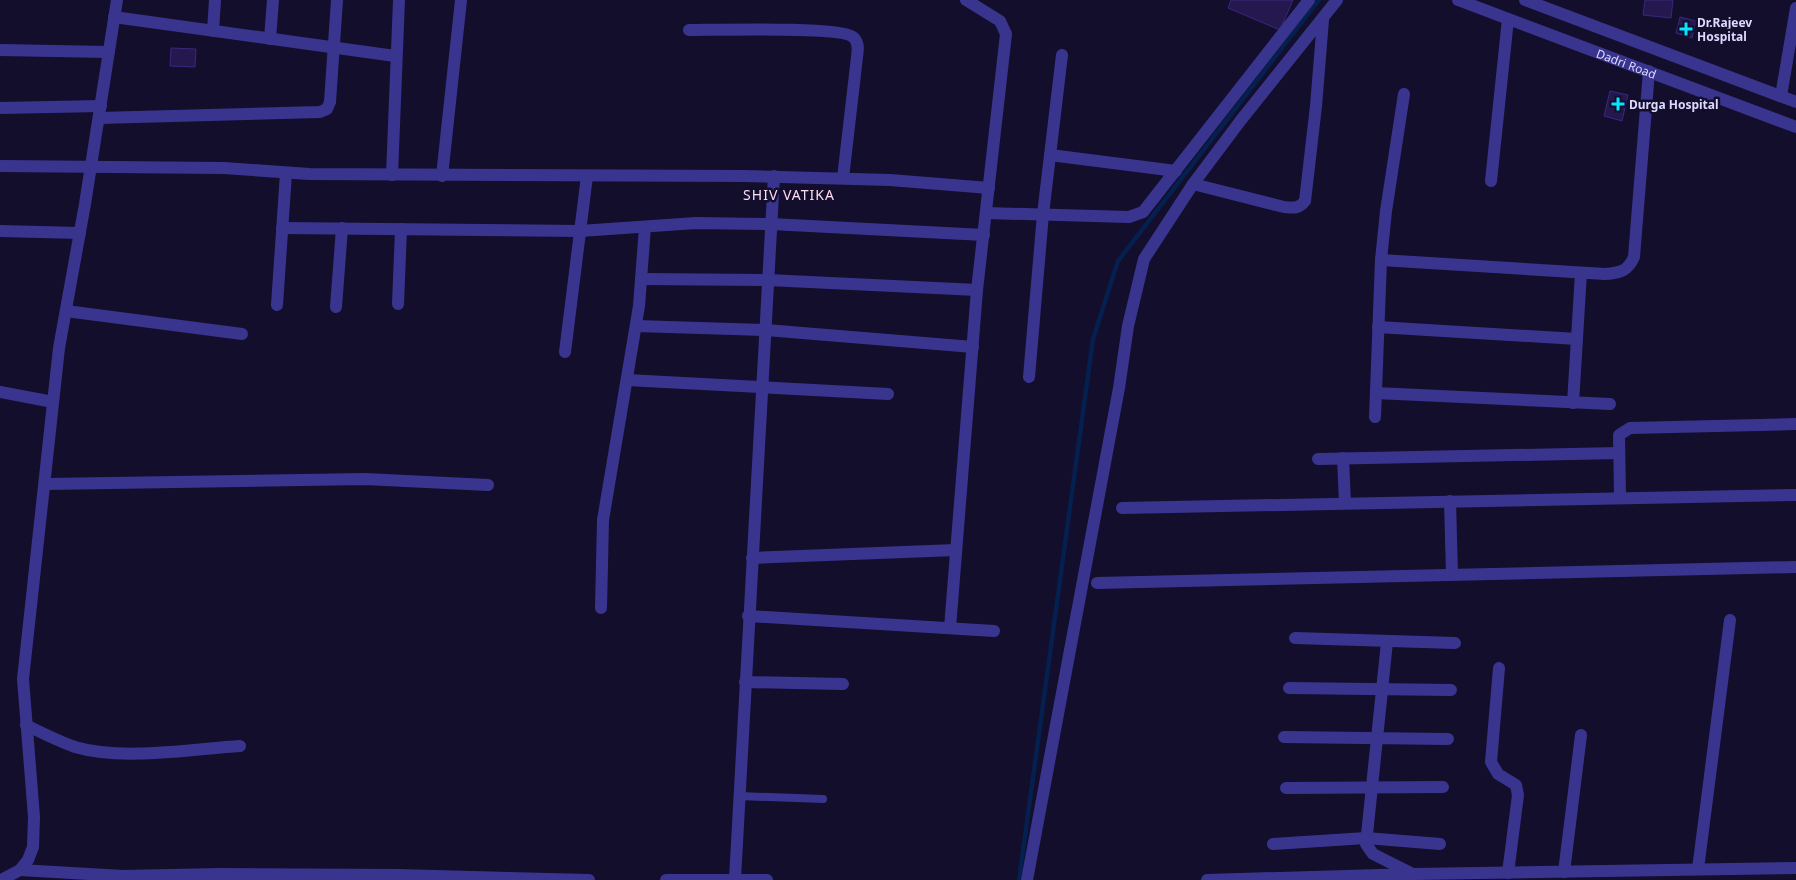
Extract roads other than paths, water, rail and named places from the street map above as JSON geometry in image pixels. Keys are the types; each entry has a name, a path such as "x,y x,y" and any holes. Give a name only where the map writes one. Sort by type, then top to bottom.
{"street":[{"path":"1,880 20,870 28,860 34,834 31,760 26,725 23,679 46,484 53,402 117,0"},
{"path":"213,31 215,0"},
{"path":"270,39 273,0"},
{"path":"0,108 100,112 320,112 327,109 330,102 332,47 337,0"},
{"path":"392,175 395,56 399,0"},
{"path":"442,176 461,0"},
{"path":"950,628 977,290 1006,34 1000,21 966,0"},
{"path":"986,213 1136,216 1150,205 1309,0"},
{"path":"1028,880 1137,281 1144,259 1193,184 1241,120 1338,0"},
{"name":"Dadri Road","path":"1458,0 1796,127"},
{"name":"Dadri Road","path":"1525,0 1796,102"},
{"path":"1781,96 1796,8"},
{"path":"114,17 395,56"},
{"path":"1490,181 1508,19"},
{"path":"1193,184 1295,209 1305,201 1316,106 1323,20"},
{"path":"689,30 820,31 848,34 854,38 858,46 843,178"},
{"path":"0,50 109,52"},
{"path":"1029,377 1043,214 1062,55"},
{"path":"1381,260 1581,273 1619,273 1630,267 1634,257 1648,72"},
{"path":"1375,417 1381,260 1386,211 1404,94"},
{"path":"1050,155 1176,171"},
{"path":"0,166 224,168 286,173 442,176 774,176 843,178 988,188"},
{"path":"277,305 286,173"},
{"path":"566,352 587,176"},
{"path":"734,880 774,176"},
{"path":"282,228 580,231 696,223 771,224 984,235"},
{"path":"601,608 604,511 636,326 642,279 645,227"},
{"path":"336,307 342,228"},
{"path":"398,304 401,229"},
{"path":"0,231 80,233"},
{"path":"1573,403 1581,273"},
{"path":"642,279 768,280 977,290"},
{"path":"66,311 242,334"},
{"path":"636,326 766,330 973,347"},
{"path":"1378,328 1577,339"},
{"path":"627,380 888,394"},
{"path":"0,392 53,402"},
{"path":"1376,393 1610,404"},
{"path":"1620,497 1619,436 1630,428 1796,424"},
{"path":"1318,459 1619,452"},
{"path":"1343,458 1345,504"},
{"path":"46,484 365,479 488,485"},
{"path":"1122,508 1796,495"},
{"path":"1450,501 1452,574"},
{"path":"752,558 956,550"},
{"path":"1097,583 1796,567"},
{"path":"748,616 994,631"},
{"path":"1698,869 1730,620"},
{"path":"1295,638 1455,643"},
{"path":"1387,642 1383,690 1370,786 1366,838 1368,850 1372,854 1414,874"},
{"path":"1499,668 1491,762 1493,770 1512,781 1518,789 1508,873"},
{"path":"745,682 843,684"},
{"path":"1289,688 1451,690"},
{"path":"26,725 76,747 106,751 136,753 240,746"},
{"path":"1564,872 1581,735"},
{"path":"1284,737 1448,740"},
{"path":"1286,788 1443,787"},
{"path":"1274,844 1366,838 1440,844"},
{"path":"1206,880 1322,879 1414,874 1508,873 1546,876 1564,872 1796,868"},
{"path":"20,870 123,876 220,874 397,875 589,880"},
{"path":"666,880 767,880"}],"lane":[{"path":"739,796 824,799"}],"waterway":[{"path":"1019,880 1093,339 1118,261 1319,0"}],"place":[{"name":"Dr.Rajeev Hospital","path":"1686,29"},
{"name":"Durga Hospital","path":"1618,104"}],"district":[{"name":"SHIV VATIKA","path":"789,194"}]}
